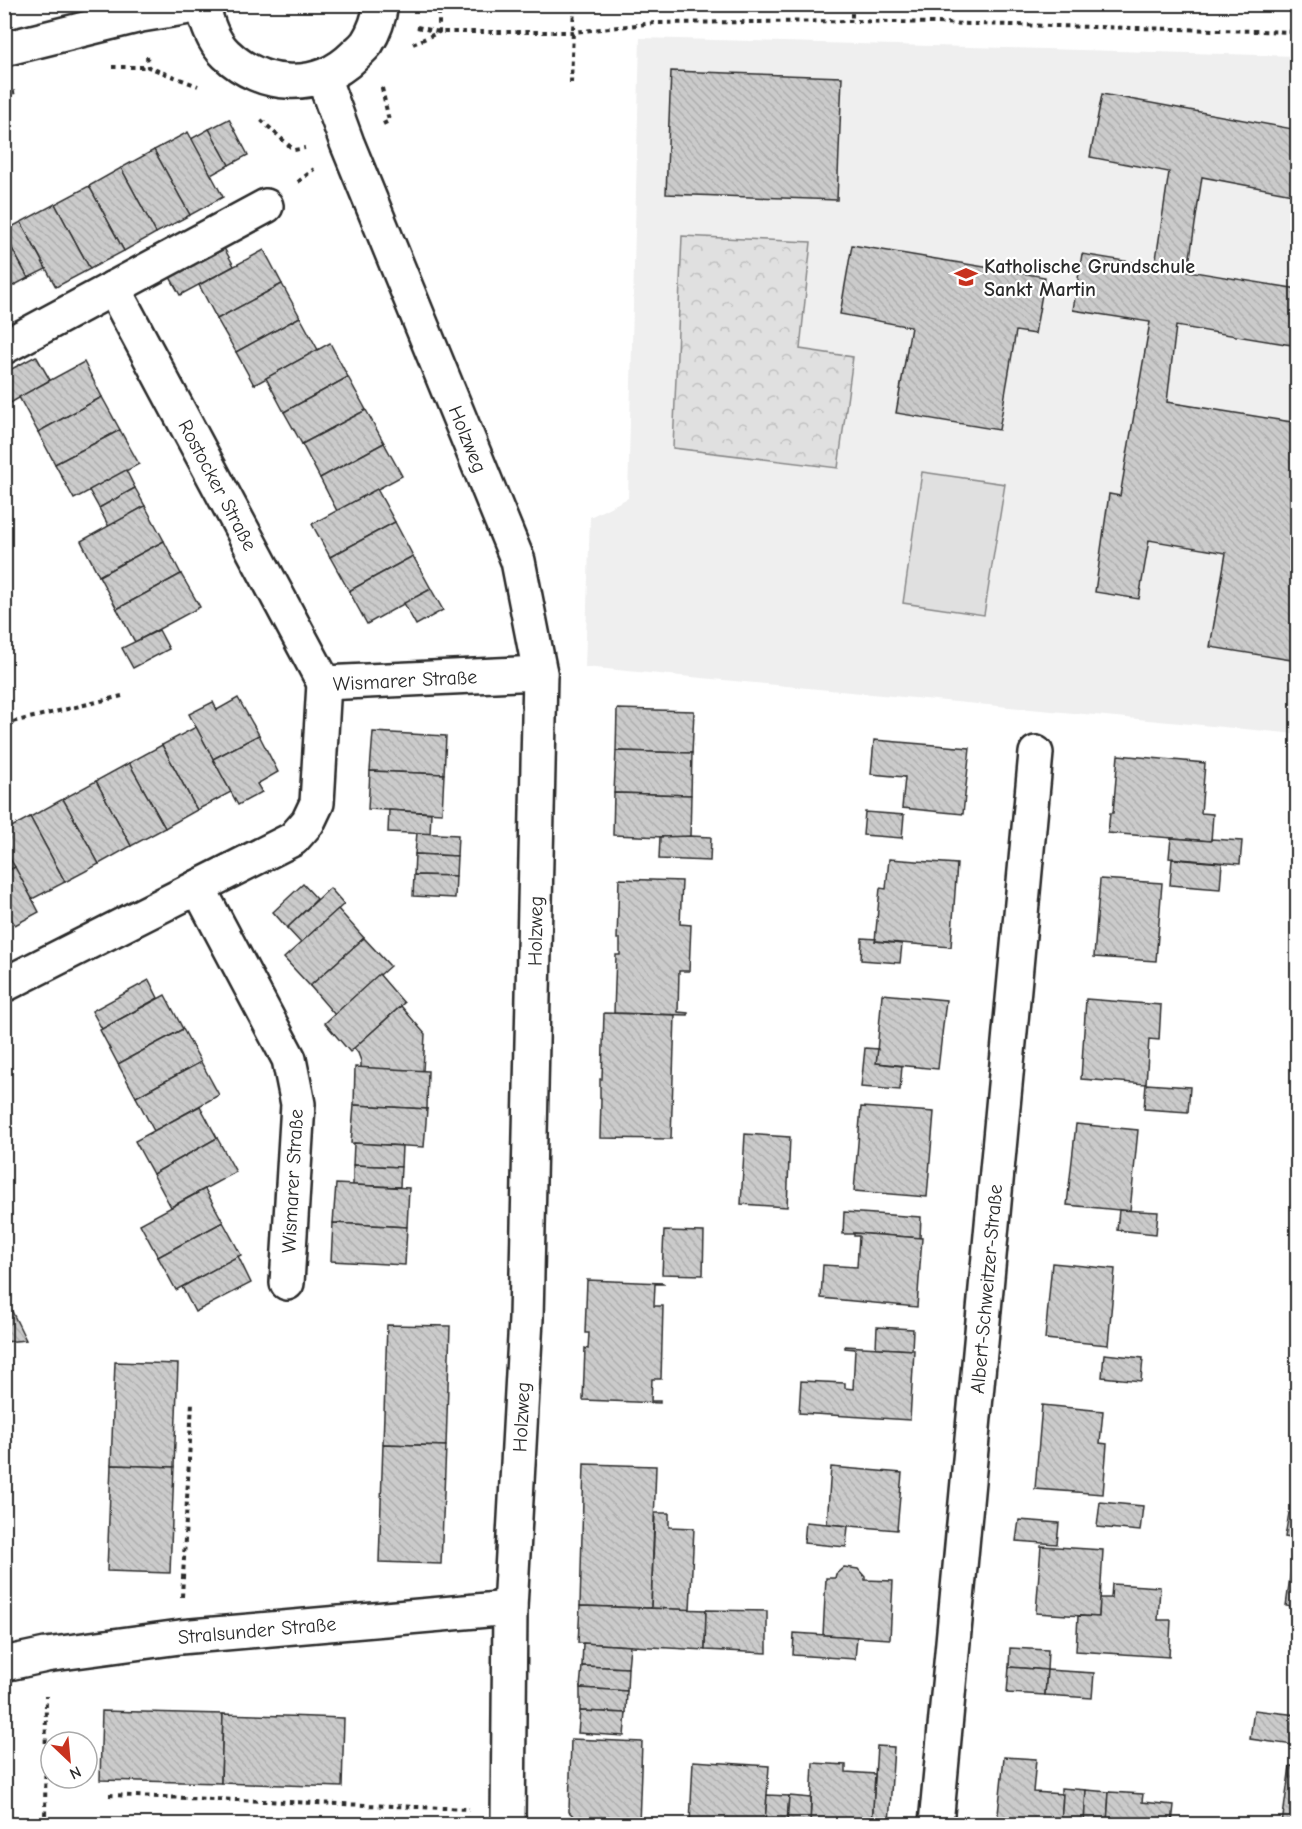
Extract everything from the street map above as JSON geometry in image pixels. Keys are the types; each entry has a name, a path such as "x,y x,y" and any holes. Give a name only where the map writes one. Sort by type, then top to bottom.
{"street":[{"path":"4,49 141,15 202,5 210,30 224,52 245,69 270,80 296,82 323,77 347,64 366,44 380,12"},
{"name":"Holzweg","path":"323,77 347,143 518,561 540,673 526,1318 510,1608 508,1817"},
{"path":"4,347 266,206"},
{"name":"Rostocker Straße","path":"113,288 324,683"},
{"name":"Wismarer Straße","path":"4,985 293,838 308,822 317,803 324,683 540,673"},
{"name":"Albert-Schweitzer-Straße","path":"936,1824 1036,753"},
{"name":"Wismarer Straße","path":"198,887 288,1059 298,1104 287,1283"},
{"name":"Stralsunder Straße","path":"4,1664 46,1655 180,1637 510,1608"}],"path":[{"path":"571,83 574,4"},
{"path":"852,4 852,21"},
{"path":"380,12 439,32 573,32 655,23 852,21 1298,32"},
{"path":"266,206 347,143"},
{"path":"4,724 122,696"},
{"path":"180,1637 192,1402"},
{"path":"45,1824 46,1655"},
{"path":"109,1795 508,1817"}],"shaded area":[{"name":"Katholische Grundschule Sankt Martin","path":"640,38 1297,56 1297,734 585,667 590,517 628,498"}],"green space":[{"path":"682,236 811,242 800,349 853,357 838,468 673,448"},
{"path":"922,472 1005,484 984,615 903,603"}],"building":[{"path":"671,71 842,77 837,200 666,194"},
{"path":"1102,94 1298,130 1298,195 1202,177 1188,271 1298,289 1298,346 1176,326 1167,402 1298,423 1298,661 1210,647 1226,553 1149,540 1139,599 1095,592 1109,494 1120,496 1150,322 1073,310 1082,254 1155,266 1169,172 1090,157"},
{"path":"229,119 248,155 229,165 209,129"},
{"path":"209,129 229,165 211,175 191,139"},
{"path":"188,132 223,197 190,215 154,150"},
{"path":"154,150 190,215 156,233 121,168"},
{"path":"121,168 156,233 124,251 89,186"},
{"path":"89,186 124,251 90,269 55,204"},
{"path":"55,204 90,269 56,287 21,222"},
{"path":"21,222 46,269 28,278 4,234 4,231"},
{"path":"4,234 28,278 9,288 4,279"},
{"path":"852,245 1045,277 1035,334 1016,331 999,430 896,413 911,327 840,314"},
{"path":"224,248 234,266 180,295 170,277"},
{"path":"264,250 282,284 217,319 199,285"},
{"path":"282,284 300,317 236,352 217,319"},
{"path":"300,317 318,350 254,385 236,352"},
{"path":"330,343 348,377 284,412 266,378"},
{"path":"36,356 50,380 7,405 4,400 4,373"},
{"path":"84,362 102,397 38,432 19,397"},
{"path":"348,377 366,410 302,444 284,412"},
{"path":"102,397 120,430 55,464 38,432"},
{"path":"366,410 384,443 320,478 302,444"},
{"path":"120,430 139,464 74,499 55,464"},
{"path":"384,443 402,476 337,511 320,478"},
{"path":"126,470 135,488 99,508 89,490"},
{"path":"135,488 145,506 109,527 99,508"},
{"path":"377,489 395,522 330,557 312,524"},
{"path":"145,506 164,541 99,576 81,541"},
{"path":"395,522 413,556 349,591 330,557"},
{"path":"164,541 181,574 117,609 99,576"},
{"path":"413,556 431,589 367,624 349,591"},
{"path":"181,574 200,607 135,642 117,609"},
{"path":"431,589 443,610 416,625 404,603"},
{"path":"159,630 169,649 133,668 122,648"},
{"path":"238,698 259,735 213,759 189,714 213,702 217,710"},
{"path":"617,709 694,711 692,753 616,751"},
{"path":"196,727 231,792 197,810 162,745"},
{"path":"373,732 446,736 444,774 370,771"},
{"path":"259,735 278,772 257,784 262,792 238,805 213,759"},
{"path":"874,740 970,748 963,814 902,808 905,777 871,774"},
{"path":"162,745 197,810 165,828 129,763"},
{"path":"616,751 692,753 691,795 614,793"},
{"path":"1118,755 1205,763 1201,813 1213,814 1211,841 1108,833 1110,813 1113,813"},
{"path":"129,763 165,828 131,846 96,781"},
{"path":"370,771 444,774 442,813 368,809"},
{"path":"96,781 131,846 99,864 63,799"},
{"path":"614,793 691,795 690,838 613,835"},
{"path":"63,799 99,864 65,882 30,817"},
{"path":"389,810 431,813 430,834 388,832"},
{"path":"865,812 904,815 902,838 863,835"},
{"path":"30,817 65,882 32,899 4,849 4,831"},
{"path":"417,833 458,835 457,856 415,854"},
{"path":"660,837 711,837 710,861 659,859"},
{"path":"1171,838 1242,841 1240,864 1169,858"},
{"path":"4,849 15,867 4,873"},
{"path":"415,854 457,856 456,876 414,875"},
{"path":"889,859 957,864 951,947 875,941 880,888 886,889"},
{"path":"1172,859 1222,863 1220,889 1170,885"},
{"path":"15,867 39,912 15,925 10,917 4,920 4,873"},
{"path":"414,875 456,876 455,898 413,896"},
{"path":"619,879 682,881 680,924 691,925 689,971 679,971 678,1012 688,1013 688,1015 614,1013 616,955 620,955 620,939 617,939"},
{"path":"1100,879 1162,883 1156,961 1094,957"},
{"path":"303,884 317,899 287,928 273,912"},
{"path":"330,888 344,904 301,943 287,928"},
{"path":"338,909 364,938 310,986 284,958"},
{"path":"364,938 390,966 335,1015 310,986"},
{"path":"862,938 902,944 900,963 861,960"},
{"path":"379,974 404,1003 350,1052 325,1023"},
{"path":"149,980 158,998 102,1029 92,1011"},
{"path":"882,994 946,1000 938,1069 876,1063"},
{"path":"165,995 183,1029 118,1064 100,1030"},
{"path":"1086,999 1161,1005 1159,1040 1149,1039 1146,1084 1081,1079"},
{"path":"401,1006 425,1034 423,1071 361,1068 361,1061 354,1048"},
{"path":"604,1013 675,1015 671,1139 600,1138 600,1079 602,1079"},
{"path":"183,1029 201,1062 136,1097 118,1064"},
{"path":"865,1048 878,1049 876,1063 902,1066 900,1090 861,1087"},
{"path":"201,1062 219,1095 154,1131 136,1097"},
{"path":"355,1067 428,1071 427,1109 354,1105"},
{"path":"1146,1084 1190,1087 1188,1112 1144,1109"},
{"path":"354,1105 427,1109 424,1147 351,1143"},
{"path":"200,1106 217,1138 153,1174 135,1141"},
{"path":"861,1107 934,1112 927,1197 854,1191"},
{"path":"1076,1124 1138,1130 1130,1211 1067,1205"},
{"path":"745,1134 790,1137 787,1207 741,1204"},
{"path":"217,1138 236,1172 171,1207 153,1174"},
{"path":"354,1143 402,1146 401,1167 353,1165"},
{"path":"353,1165 401,1167 400,1187 353,1185"},
{"path":"336,1184 409,1188 407,1227 333,1223"},
{"path":"205,1189 223,1222 158,1257 140,1224"},
{"path":"1119,1210 1158,1212 1156,1234 1117,1230"},
{"path":"844,1212 921,1217 920,1238 843,1234"},
{"path":"223,1222 241,1255 176,1290 158,1257"},
{"path":"333,1223 407,1227 405,1265 331,1261"},
{"path":"664,1231 704,1232 703,1275 662,1274"},
{"path":"854,1233 922,1238 917,1307 821,1298 823,1265 857,1267 859,1236 854,1236"},
{"path":"238,1256 251,1283 195,1312 182,1287"},
{"path":"1052,1263 1115,1269 1108,1345 1045,1339"},
{"path":"587,1280 664,1284 655,1284 654,1306 663,1306 661,1379 652,1379 651,1401 660,1401 660,1403 583,1400 585,1348 588,1349 589,1333 585,1333"},
{"path":"5,1297 26,1340 4,1342"},
{"path":"387,1325 450,1326 446,1446 383,1444"},
{"path":"877,1327 913,1329 912,1350 876,1348"},
{"path":"845,1346 914,1350 910,1420 799,1413 801,1381 845,1383 845,1388 853,1389 855,1349 845,1348"},
{"path":"1104,1354 1143,1358 1141,1381 1102,1377"},
{"path":"115,1362 178,1364 174,1467 111,1465"},
{"path":"1042,1405 1103,1411 1100,1443 1107,1444 1103,1494 1035,1489"},
{"path":"383,1444 446,1446 441,1564 379,1562"},
{"path":"584,1464 656,1466 651,1608 580,1606"},
{"path":"111,1465 174,1467 170,1573 107,1571"},
{"path":"831,1467 902,1473 897,1530 827,1524"},
{"path":"1100,1502 1143,1506 1140,1531 1097,1527"},
{"path":"655,1513 669,1513 669,1527 694,1528 690,1610 651,1608"},
{"path":"1289,1513 1298,1514 1298,1539 1285,1537"},
{"path":"1019,1520 1059,1523 1057,1544 1016,1541"},
{"path":"806,1522 848,1526 846,1547 804,1543"},
{"path":"1041,1546 1103,1550 1099,1617 1036,1613"},
{"path":"844,1567 858,1569 865,1580 893,1581 890,1639 823,1635 826,1578 835,1578"},
{"path":"1291,1570 1298,1571 1298,1608 1286,1606"},
{"path":"1112,1584 1160,1587 1158,1620 1171,1620 1169,1657 1076,1651 1078,1616 1099,1617 1100,1598 1111,1598"},
{"path":"580,1606 706,1610 705,1650 578,1643"},
{"path":"706,1610 767,1611 767,1653 705,1650"},
{"path":"794,1633 857,1637 855,1659 793,1655"},
{"path":"583,1643 630,1646 628,1668 582,1666"},
{"path":"1010,1648 1048,1650 1047,1670 1009,1667"},
{"path":"582,1666 628,1668 627,1691 580,1688"},
{"path":"1009,1667 1047,1670 1045,1695 1007,1693"},
{"path":"1047,1670 1094,1673 1092,1698 1045,1695"},
{"path":"580,1688 627,1691 626,1713 580,1711"},
{"path":"1254,1710 1297,1715 1293,1745 1250,1739"},
{"path":"102,1711 223,1714 221,1783 100,1780"},
{"path":"580,1711 626,1713 624,1736 578,1733"},
{"path":"223,1714 344,1718 342,1787 221,1783"},
{"path":"571,1739 642,1742 639,1824 582,1824 569,1812"},
{"path":"877,1746 894,1747 889,1824 872,1823"},
{"path":"1004,1757 1036,1759 1033,1792 1063,1794 1061,1824 997,1824"},
{"path":"693,1761 769,1766 765,1824 690,1824"},
{"path":"813,1763 846,1765 846,1772 875,1774 872,1824 810,1824"},
{"path":"1290,1766 1298,1767 1298,1824 1282,1824"},
{"path":"1061,1788 1086,1790 1084,1824 1061,1824 1063,1794 1061,1794"},
{"path":"1086,1790 1109,1792 1107,1824 1084,1824"},
{"path":"1109,1792 1143,1794 1142,1802 1174,1805 1172,1824 1107,1824"},
{"path":"767,1795 789,1796 787,1824 765,1824"},
{"path":"789,1796 811,1798 810,1824 787,1824"},
{"path":"4,1821 34,1821 34,1824 4,1824"}],"place":[{"name":"Katholische Grundschule Sankt Martin","path":"966,277"}]}
